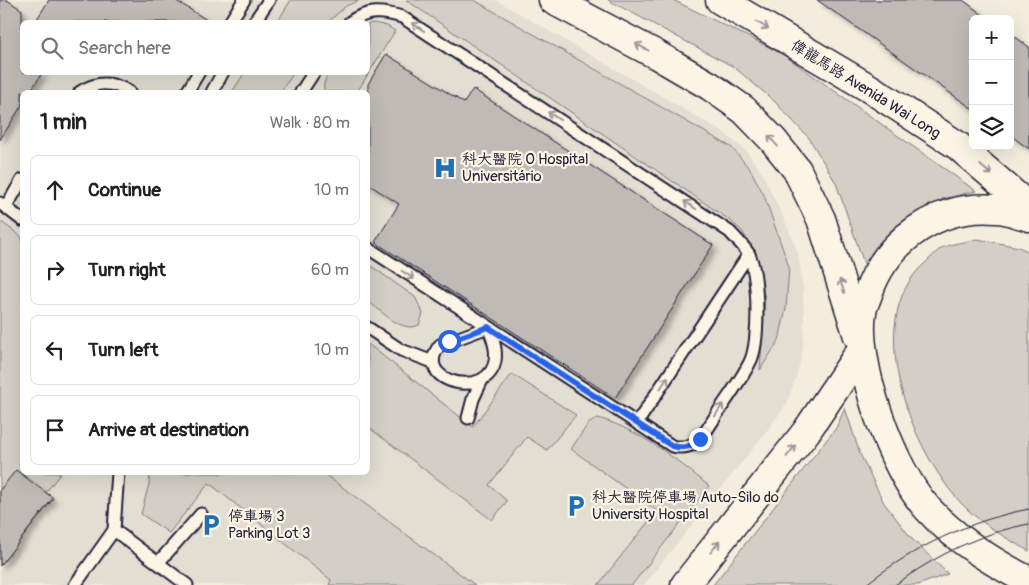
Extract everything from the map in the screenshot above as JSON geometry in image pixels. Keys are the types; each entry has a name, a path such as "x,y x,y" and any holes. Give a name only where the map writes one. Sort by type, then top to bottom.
{"main road":[{"path":"553,0 657,55 710,86 744,110 773,140 797,170 820,219 862,349 882,428 901,470 927,508 957,537 999,565 1029,581"},
{"name":"偉龍馬路 Avenida Wai Long","path":"720,0 870,88 957,145 1029,207"},
{"path":"685,585 806,432 862,349 862,312 874,276 895,246 924,224 959,211 996,209 1029,217"}],"lane":[{"path":"231,20 244,0"},
{"path":"255,20 269,0"},
{"path":"354,20 368,14 385,12 402,16 730,232 748,254 754,278 757,306 756,334 751,361 700,439 687,447 672,446 370,249"},
{"path":"188,90 197,75"},
{"path":"213,90 221,75"},
{"path":"302,90 312,75"},
{"path":"83,90 100,83 110,83 125,90"},
{"path":"20,183 3,205 20,218"},
{"path":"637,423 748,254"},
{"path":"482,380 472,384 462,385 453,383 444,378 433,362 435,352 440,345 488,327"},
{"path":"468,418 473,399 482,380 490,372 495,362 496,350 488,327"},
{"path":"370,329 401,350 433,362"},
{"path":"75,585 114,530 118,475"},
{"path":"158,563 201,514"},
{"path":"114,530 187,585"}],"shaded area":[{"path":"0,0 496,0 723,132 747,152 761,171 798,253 803,288 804,319 803,348 797,374 787,403 767,431 644,585 0,585"},
{"path":"291,0 360,0 346,6 330,20 278,20"},
{"path":"406,0 474,0 731,147 750,169 764,195 789,267 786,309 779,340 760,370 765,298 749,243 742,231 731,221"},
{"path":"608,0 673,0 781,53 976,191 942,199 904,222 882,245 867,272 836,183 809,138 774,101 734,67"},
{"path":"370,24 387,26 395,31 370,71"},
{"path":"243,75 293,75 281,90 233,90"},
{"path":"328,75 368,75 358,90 325,90 324,82"},
{"path":"0,221 20,236 20,475 59,475 46,492 53,499 0,566"},
{"path":"977,239 1019,247 1029,252 1029,551 979,520 947,486 928,457 913,424 901,389 895,354 896,320 905,289 924,264 941,248"},
{"path":"371,266 415,297 423,313 419,325 412,327 399,324 370,303"},
{"path":"370,346 473,427 512,374 576,415 547,450 527,437 489,485 507,501 492,520 370,428"},
{"path":"845,408 860,454 884,503 912,539 948,574 918,585 713,585 836,428"},
{"path":"598,418 628,430 657,446 709,486 632,585 598,585 657,511 571,449 588,424"},
{"path":"150,475 326,475 475,585 329,585 331,580 209,483 169,533 141,514"}],"building":[{"path":"0,0 7,0 22,10 22,20 20,20 20,75 41,75 31,90 20,90 20,108 0,140"},
{"path":"49,0 175,0 207,20 36,20"},
{"path":"817,0 963,0 984,15 969,15 969,106"},
{"path":"1014,36 1029,47 1029,149 1014,138"},
{"path":"386,54 464,103 473,89 713,245 615,398 375,242 399,204 370,185 370,90 368,90 368,84"},
{"path":"16,470 20,475 53,498 0,566 0,490"}],"tram line":[{"path":"865,585 902,559 942,537 985,520 1029,509"},
{"path":"895,585 926,564 959,547 993,533 1029,524"}],"place":[{"name":"科大醫院 O Hospital Universitário","path":"445,168"},
{"name":"科大醫院停車場 Auto-Silo do University Hospital","path":"576,506"},
{"name":"停車場 3 Parking Lot 3","path":"211,525"}],"route":[{"path":"449,341 488,327 672,446 687,447 700,439"}]}
